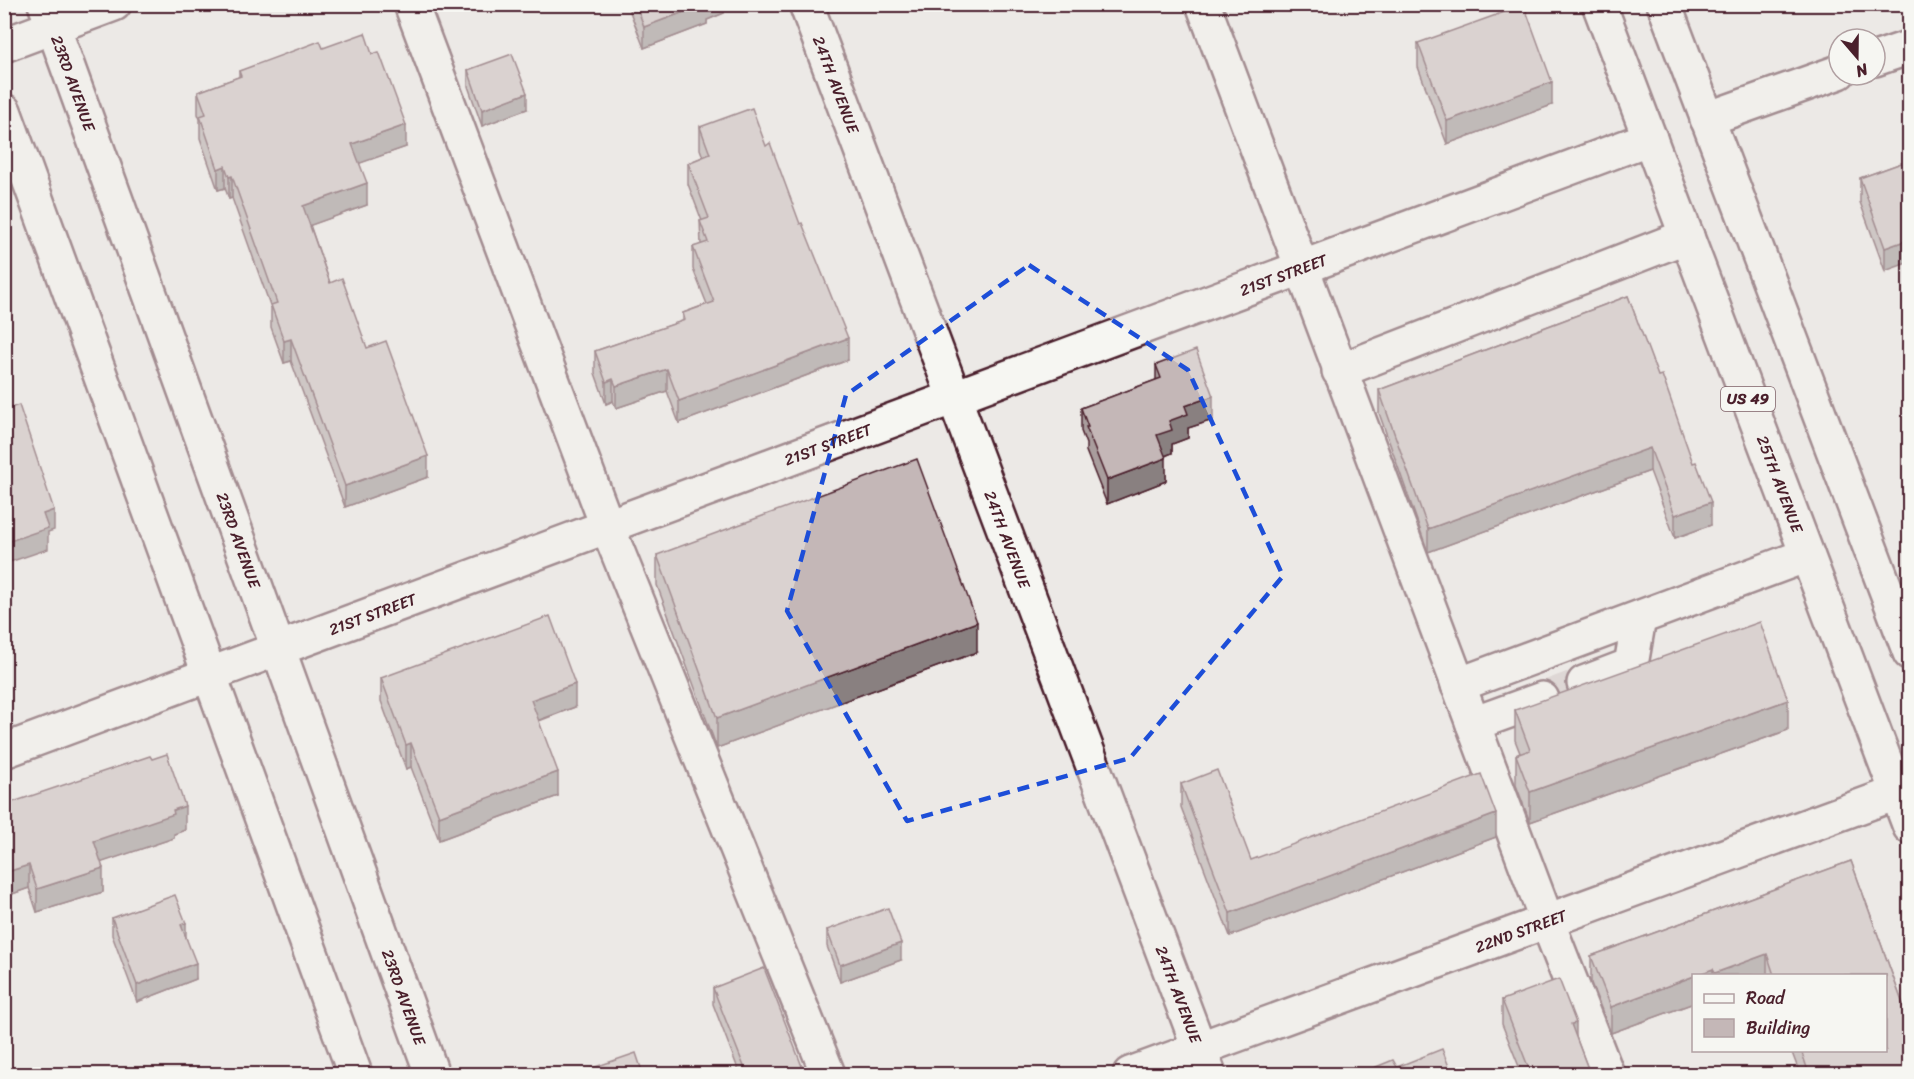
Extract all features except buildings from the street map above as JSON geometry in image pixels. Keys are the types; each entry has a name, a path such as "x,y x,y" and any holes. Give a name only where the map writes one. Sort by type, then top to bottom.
{"street":[{"path":"4,45 49,16 114,4"},
{"path":"411,4 608,528 828,1074"},
{"name":"24TH AVENUE","path":"806,4 1204,1062"},
{"path":"1203,4 1300,269 1607,1074"},
{"name":"25TH AVENUE","path":"1599,4 1807,555 1903,790 1910,827"},
{"path":"1664,4 1910,653"},
{"name":"23RD AVENUE","path":"49,16 432,1074"},
{"path":"1887,55 1910,47"},
{"path":"1707,119 1827,76"},
{"path":"4,111 356,1074"},
{"name":"21ST STREET","path":"4,751 608,528 1650,138"},
{"path":"1339,371 1687,236"},
{"path":"1458,685 1807,555"},
{"path":"1584,683 1631,665 1639,618"},
{"path":"1473,724 1542,699"},
{"name":"22ND STREET","path":"1130,1074 1204,1062 1547,921 1903,790"}],"highlighted area":[{"path":"1029,265 1188,370 1283,576 1130,758 907,821 787,611 846,395"}],"tunnel":[{"path":"1542,699 1584,683"}]}
